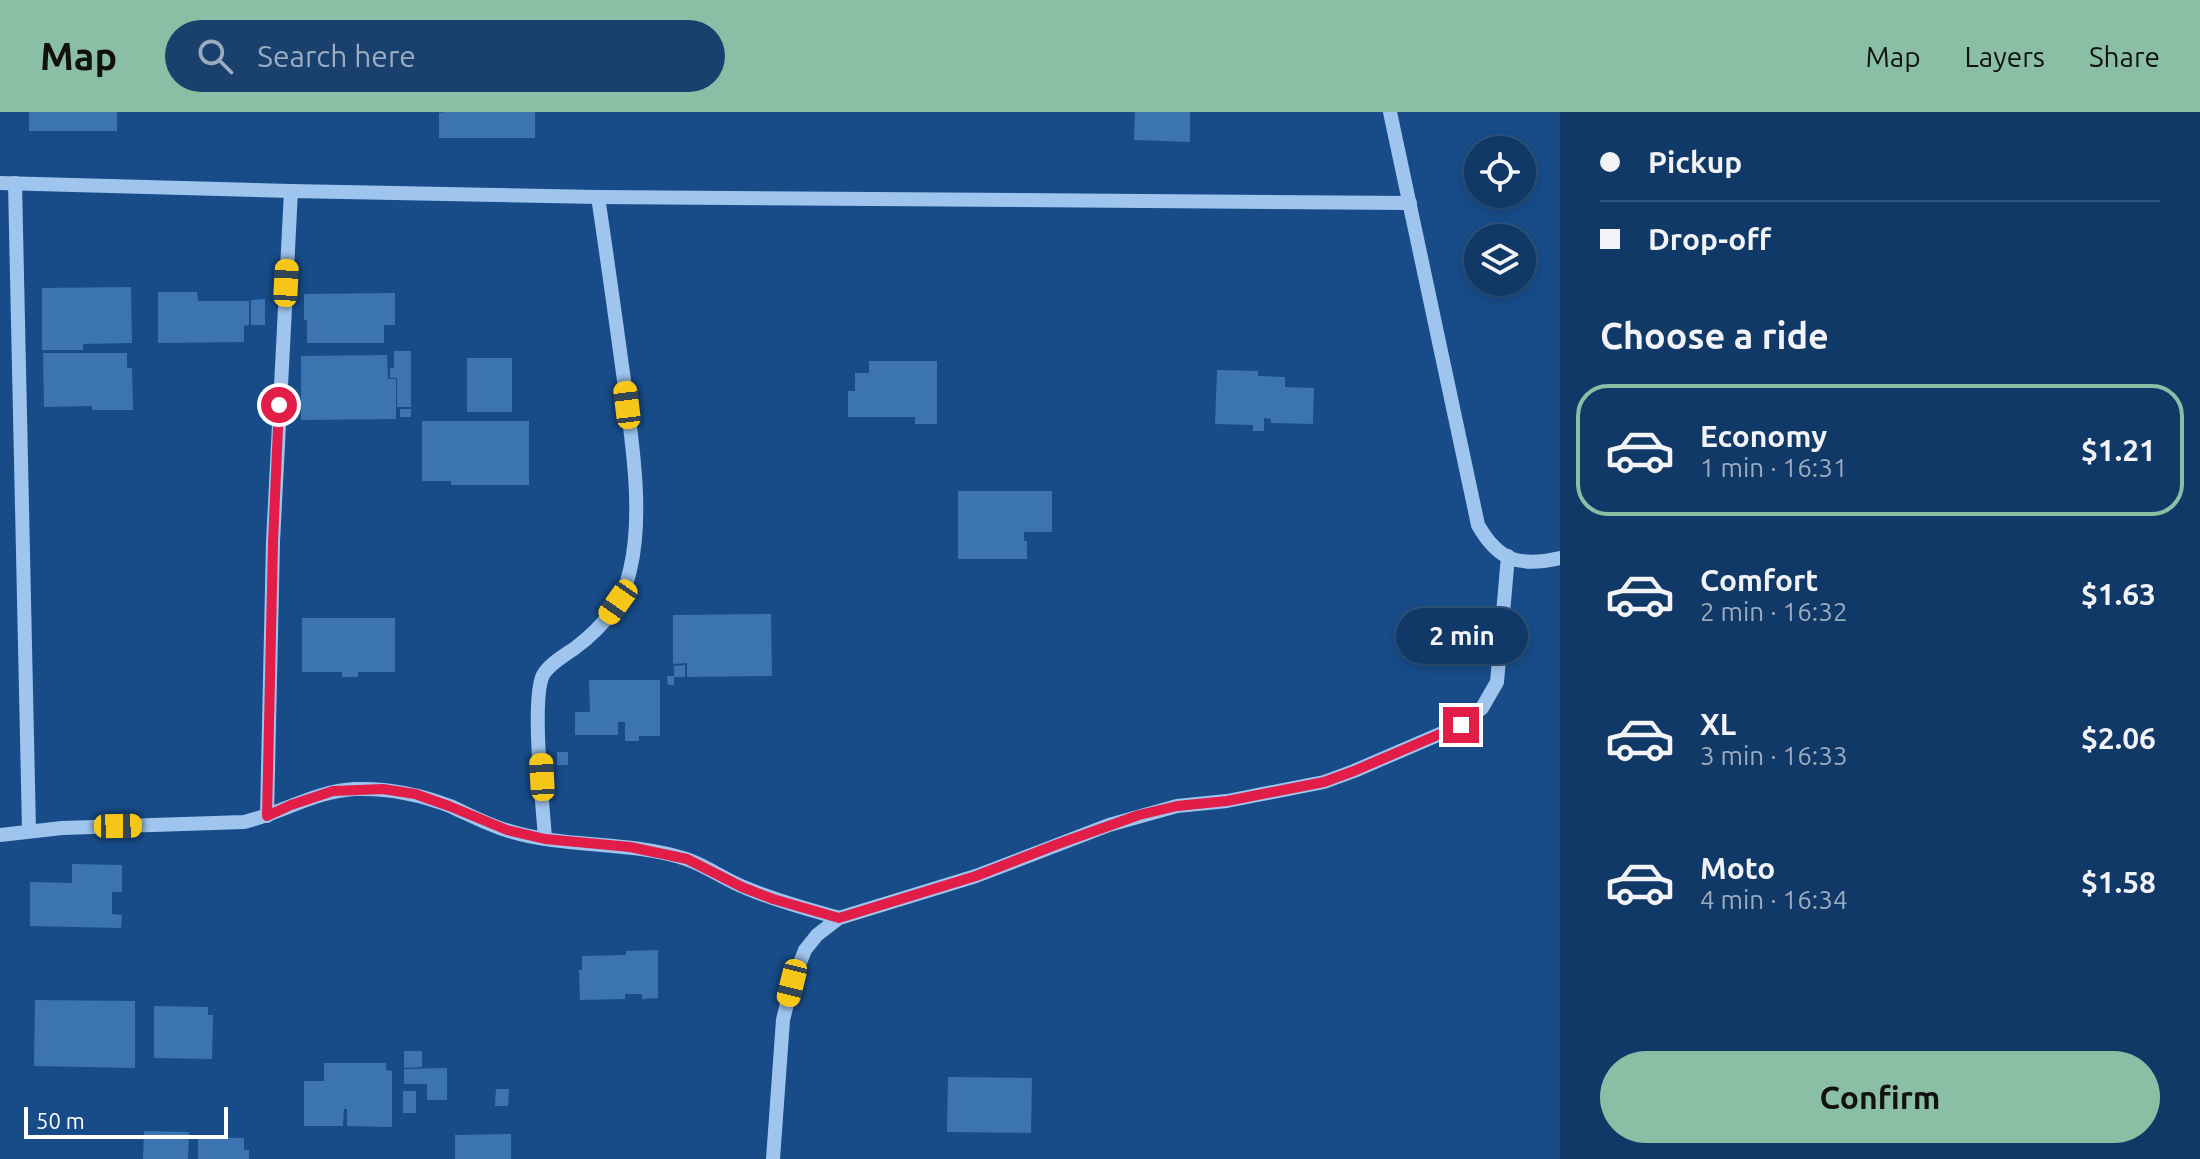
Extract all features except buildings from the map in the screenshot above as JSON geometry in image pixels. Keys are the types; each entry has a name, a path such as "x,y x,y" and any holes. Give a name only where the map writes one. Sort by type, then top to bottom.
{"street":[{"path":"1390,112 1478,525 1487,541 1517,561 1535,563 1560,558"},
{"path":"29,830 8,183 598,197 1410,203"},
{"path":"267,816 273,542 291,191"},
{"path":"545,839 539,692 544,675 601,627 618,602 630,571 635,527 630,427 598,197"},
{"path":"773,1159 783,1020 792,983 805,950 817,935 839,918 976,876 1139,815 1324,782 1461,725 1482,708 1497,682 1508,556"},
{"path":"0,835 29,830 244,822 333,791 383,789 415,794 507,830 545,839 630,847 687,859 742,887 839,918"}],"route":[{"path":"279,405 267,816 333,791 383,789 415,794 507,830 545,839 630,847 687,859 742,887 839,918 976,876 1139,815 1324,782 1461,725"}]}
